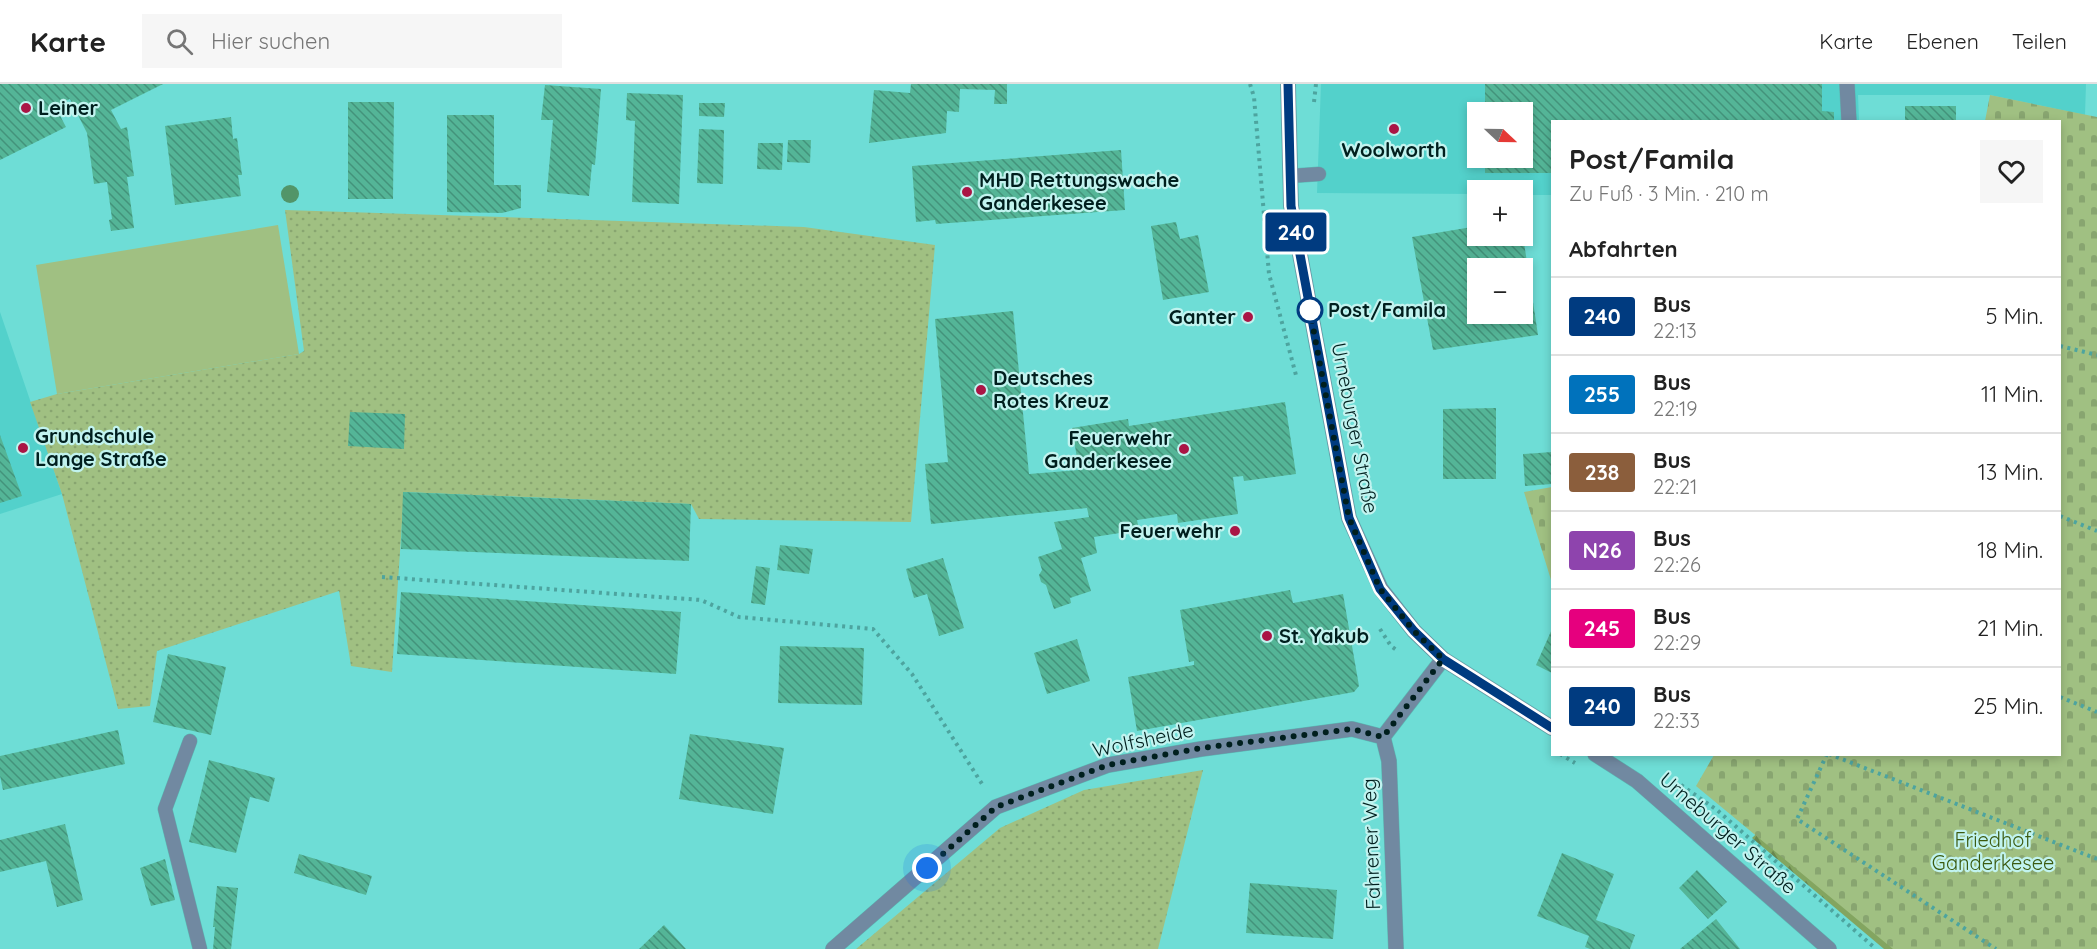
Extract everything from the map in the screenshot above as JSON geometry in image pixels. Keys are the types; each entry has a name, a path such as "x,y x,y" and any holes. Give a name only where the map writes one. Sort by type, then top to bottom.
{"street":[{"name":"Urneburger Straße","path":"1288,84 1291,206 1349,518 1380,589 1414,631 1443,659 1551,727"},
{"path":"1847,84 1849,120"},
{"path":"1383,737 1443,659"},
{"name":"Wolfsheide","path":"833,949 996,807 1108,765 1201,748 1352,729 1383,737"},
{"name":"Fahrener Weg","path":"1383,737 1389,761 1396,949"},
{"name":"Urneburger Straße","path":"1598,756 1637,781 1829,949"}],"lane":[{"path":"1290,176 1319,174"},
{"path":"190,741 165,809 200,949"}],"path":[{"path":"1313,109 1317,84"},
{"path":"2061,346 2097,355"},
{"path":"2061,516 2097,531"},
{"path":"382,577 701,600 739,617 873,629 912,674 996,807"},
{"path":"2061,697 2097,712"},
{"path":"1827,756 1797,819 1996,949"},
{"path":"1833,756 2097,859"},
{"path":"1673,779 1716,810 1876,949"}],"shaded area":[{"path":"1321,84 2086,84 2085,115 1990,95 1858,95 1859,120 1551,120 1551,195 1533,195 1533,180 1467,180 1467,194 1317,193"},
{"name":"Grundschule Lange Straße","path":"0,312 62,494 0,514"}],"green space":[{"name":"Friedhof Ganderkesee","path":"1990,95 2097,117 2097,949 1893,949 1696,786 1713,756 2061,756 2061,120 1985,120"},
{"path":"285,210 804,227 935,245 911,522 699,519 691,504 404,492 392,672 351,666 339,591 157,651 150,706 118,709 62,494 30,402 57,394 299,354 304,351"},
{"path":"278,225 299,354 57,394 36,265"},
{"path":"1551,487 1551,580 1524,492"},
{"path":"1203,770 1158,949 856,949 1000,828 1084,790"},
{"path":"1768,823 1906,949 1884,949 1752,838"}],"building":[{"path":"0,84 163,84 111,110 121,129 127,127 134,176 127,177 134,228 111,231 109,220 112,219 107,182 94,184 87,133 70,99 55,106 66,127 0,160"},
{"path":"911,84 1007,84 1007,104 994,104 995,90 960,89 959,112 947,111 946,133 869,143 874,90 910,93"},
{"path":"1485,84 1822,84 1822,111 1834,112 1834,120 1551,120 1551,173 1485,173 1485,168 1533,168 1533,102 1485,102"},
{"path":"545,85 601,89 595,165 592,164 589,196 547,192 553,120 541,120"},
{"path":"627,93 683,95 679,204 632,202 635,121 626,120"},
{"path":"348,102 394,102 393,199 348,199"},
{"path":"699,103 725,103 724,117 699,116"},
{"path":"1905,106 1956,106 1956,120 1905,120"},
{"path":"447,115 494,115 494,185 521,185 521,208 502,213 447,212"},
{"path":"231,117 233,139 237,138 242,175 238,175 241,196 175,205 165,126"},
{"path":"699,129 724,130 723,184 697,183"},
{"path":"788,140 811,140 810,163 787,162"},
{"path":"758,143 783,143 782,170 757,169"},
{"path":"1121,150 1125,210 936,224 935,220 916,222 912,166"},
{"path":"1176,222 1180,239 1198,235 1209,292 1163,300 1151,226"},
{"path":"1467,228 1467,246 1525,246 1526,258 1467,258 1467,324 1533,324 1533,302 1538,335 1433,350 1412,237"},
{"path":"1013,311 1029,474 1079,470 1072,428 1128,419 1129,426 1285,402 1296,474 1244,481 1243,476 1233,477 1238,514 1178,523 1177,514 1137,520 1139,530 1094,537 1097,553 1081,558 1091,591 1070,598 1071,603 1054,609 1046,585 1041,582 1039,575 1042,570 1038,557 1062,549 1054,522 1089,517 1087,508 931,524 925,464 948,462 935,319"},
{"path":"1496,408 1496,479 1443,479 1443,409"},
{"path":"350,412 405,414 404,449 348,446"},
{"path":"0,435 22,496 0,503"},
{"path":"1551,452 1551,484 1525,486 1523,454"},
{"path":"403,492 691,504 689,561 401,549"},
{"path":"780,545 813,549 809,574 777,570"},
{"path":"943,558 964,628 939,636 927,594 914,598 906,569"},
{"path":"756,566 770,568 765,605 751,603"},
{"name":"St. Yakub","path":"1290,590 1293,603 1343,594 1359,686 1354,692 1137,731 1128,677 1194,665 1194,661 1189,662 1180,610"},
{"path":"401,592 681,612 676,674 397,654"},
{"path":"1551,631 1551,672 1536,665"},
{"path":"1077,639 1090,681 1047,694 1034,653"},
{"path":"780,646 864,648 862,705 778,703"},
{"path":"168,654 226,667 211,735 153,722"},
{"path":"118,730 125,764 3,790 0,756"},
{"path":"690,734 784,748 773,814 679,799"},
{"path":"209,760 275,778 269,802 250,797 236,853 189,842"},
{"path":"65,824 83,900 57,907 46,861 0,872 0,840"},
{"path":"1562,853 1614,874 1596,920 1635,935 1630,949 1590,949 1585,947 1589,936 1537,916"},
{"path":"299,854 372,876 366,895 294,873"},
{"path":"165,859 175,900 151,906 140,868"},
{"path":"1697,870 1727,902 1708,919 1679,888"},
{"path":"1250,883 1337,890 1333,939 1246,933"},
{"path":"217,886 238,888 231,949 213,949"},
{"path":"1716,919 1740,949 1680,949"},
{"path":"664,925 686,949 639,949"}],"bus line":[{"name":"240","path":"1288,84 1291,206 1349,518 1380,589 1414,631 1443,659 1551,727"}],"place":[{"name":"Leiner","path":"26,108"},
{"name":"Woolworth","path":"1394,129"},
{"name":"MHD Rettungswache Ganderkesee","path":"967,192"},
{"name":"Post/Famila","path":"1310,310"},
{"name":"Ganter","path":"1248,317"},
{"name":"Deutsches Rotes Kreuz","path":"981,390"},
{"name":"Grundschule Lange Straße","path":"23,448"},
{"name":"Feuerwehr Ganderkesee","path":"1184,449"},
{"name":"Feuerwehr","path":"1235,531"},
{"name":"St. Yakub","path":"1267,636"}],"route":[{"path":"927,868 996,807 1108,765 1201,748 1352,729 1383,737 1443,659 1414,631 1380,589 1349,518 1309,306 1310,310"}]}
